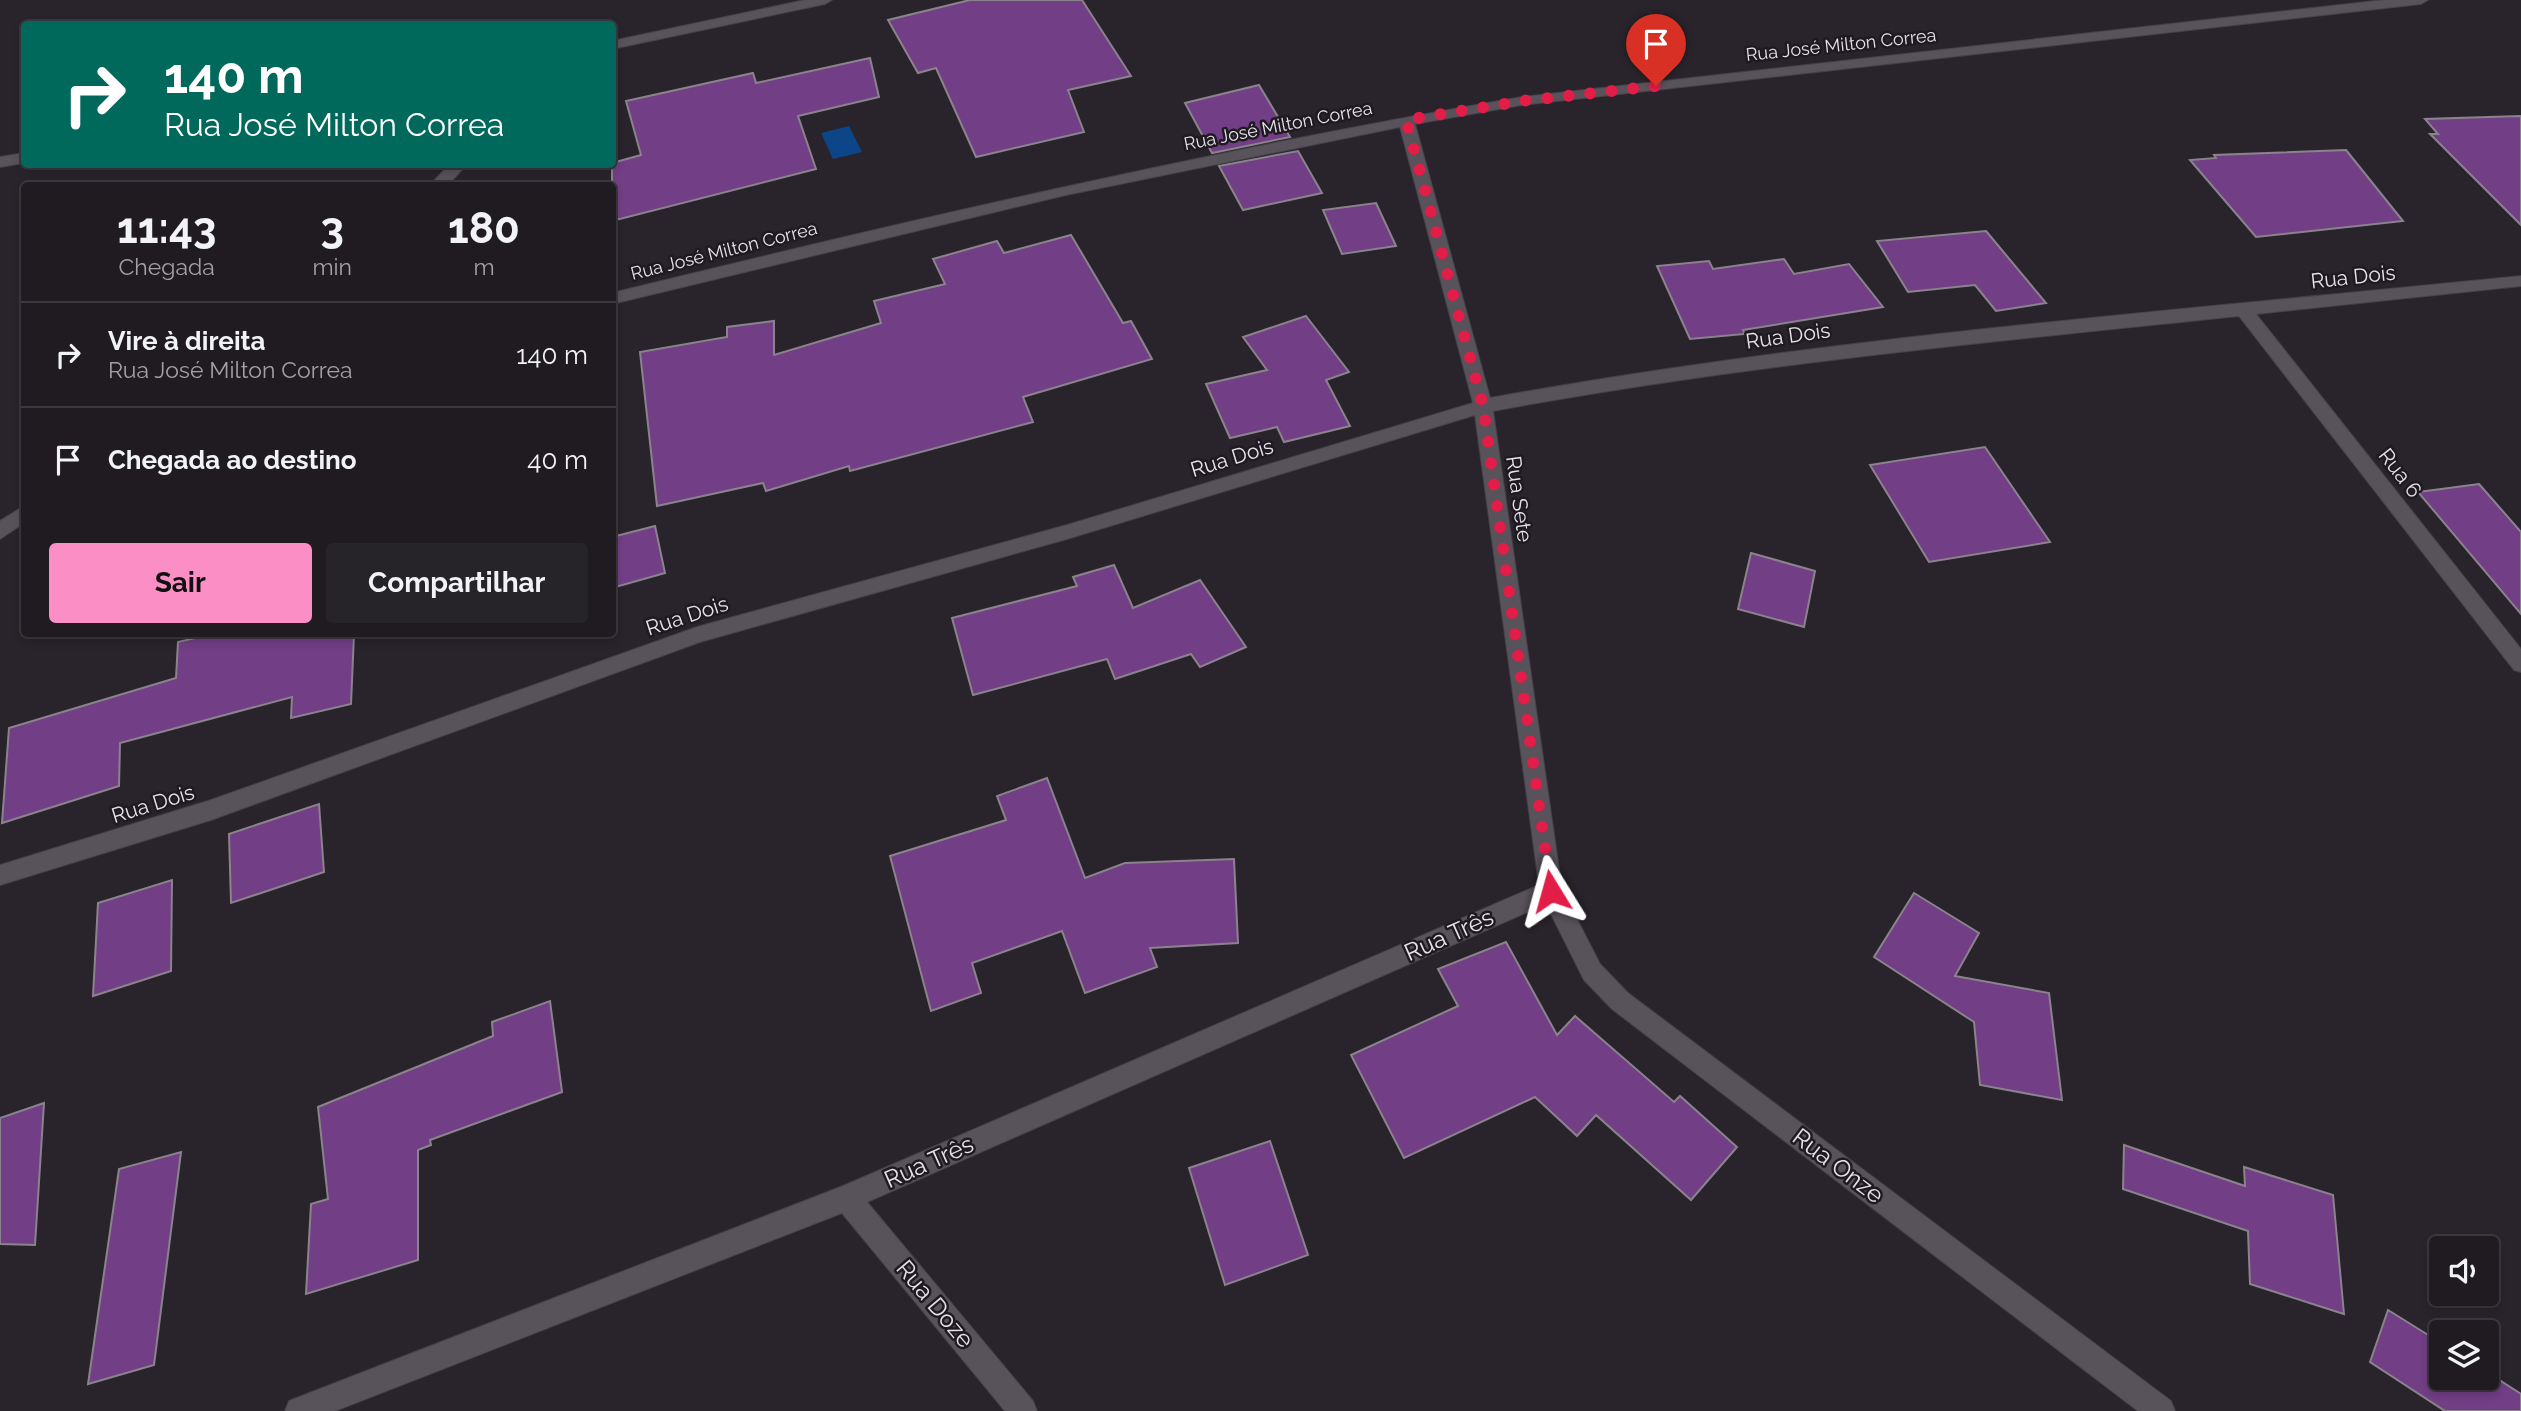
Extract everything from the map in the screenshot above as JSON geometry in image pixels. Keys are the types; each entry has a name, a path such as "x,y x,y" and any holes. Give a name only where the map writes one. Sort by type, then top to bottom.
{"street":[{"path":"616,44 825,0"},
{"name":"Rua José Milton Correa","path":"616,298 1109,179 1406,120 1536,100 2421,0"},
{"name":"Rua Sete","path":"1406,120 1483,406 1551,891"},
{"path":"0,162 21,158"},
{"path":"441,182 456,168"},
{"name":"Rua Dois","path":"0,875 211,810 697,635 1067,532 1483,406 1603,384 1824,353 2521,281"},
{"name":"Rua 6","path":"2244,311 2521,664"},
{"path":"0,532 21,515"},
{"name":"Rua Três","path":"299,1411 847,1198 1551,891"},
{"name":"Rua Onze","path":"1551,891 1592,972 1620,1001 2161,1411"},
{"name":"Rua Doze","path":"847,1198 1023,1411"}],"water":[{"path":"849,126 862,152 833,159 821,133"}],"building":[{"path":"970,0 1082,0 1131,76 1068,90 1084,132 976,157 936,68 918,73 888,20"},
{"path":"870,58 879,97 798,116 816,169 616,220 616,182 612,182 612,168 616,168 616,162 641,155 626,101 753,73 756,83"},
{"path":"1259,85 1290,137 1212,153 1185,103"},
{"path":"2521,116 2521,225 2430,134 2438,134 2425,119"},
{"path":"2346,150 2403,221 2256,237 2190,160 2216,158 2214,155"},
{"path":"1298,151 1322,193 1243,210 1219,166"},
{"path":"1376,203 1396,246 1342,254 1323,210"},
{"path":"1986,231 2046,303 1996,311 1975,285 1908,292 1877,241"},
{"path":"1071,235 1123,323 1131,321 1152,359 1023,397 1033,422 850,471 849,466 766,491 763,483 657,506 640,352 727,337 727,327 774,321 774,355 881,323 874,301 945,284 933,259 997,241 1004,253"},
{"path":"1784,259 1794,274 1849,264 1883,307 1743,330 1745,334 1690,339 1657,266 1709,261 1713,269"},
{"path":"1306,316 1349,372 1326,380 1350,426 1284,442 1277,427 1230,438 1206,384 1267,370 1243,337"},
{"path":"1985,447 2050,542 1929,562 1870,465"},
{"path":"2479,484 2521,532 2521,614 2418,492"},
{"path":"655,526 665,573 616,587 616,536"},
{"path":"1751,553 1815,571 1804,627 1738,609"},
{"path":"1114,565 1133,608 1200,580 1246,647 1200,667 1191,654 1115,679 1107,659 973,695 952,618 1077,586 1073,577"},
{"path":"199,637 354,637 351,704 291,718 292,697 120,743 119,786 2,823 9,728 176,678 178,642"},
{"path":"1047,778 1085,878 1125,863 1234,859 1238,943 1150,948 1157,967 1085,993 1062,931 972,963 981,993 931,1011 890,856 1006,820 997,796"},
{"path":"319,804 324,872 231,903 229,834"},
{"path":"172,880 171,971 93,996 98,903"},
{"path":"1914,893 1979,933 1955,976 2049,993 2062,1100 1980,1085 1974,1022 1874,957"},
{"path":"1506,942 1557,1035 1575,1016 1674,1102 1680,1096 1737,1147 1691,1200 1596,1115 1577,1136 1535,1097 1404,1158 1351,1055 1458,1006 1438,969"},
{"path":"550,1001 562,1092 430,1140 431,1145 418,1150 418,1260 306,1294 311,1204 328,1199 318,1107 493,1036 492,1022"},
{"path":"44,1103 35,1245 0,1244 0,1118"},
{"path":"1270,1141 1308,1255 1225,1285 1189,1168"},
{"path":"2124,1145 2245,1186 2244,1167 2333,1195 2344,1314 2250,1284 2248,1231 2123,1189"},
{"path":"181,1152 154,1365 88,1384 119,1169"},
{"path":"2388,1310 2429,1336 2429,1390 2499,1390 2499,1380 2521,1394 2521,1411 2445,1411 2370,1362"}],"route":[{"path":"1551,891 1483,406 1406,120 1522,101 1656,86"}]}
